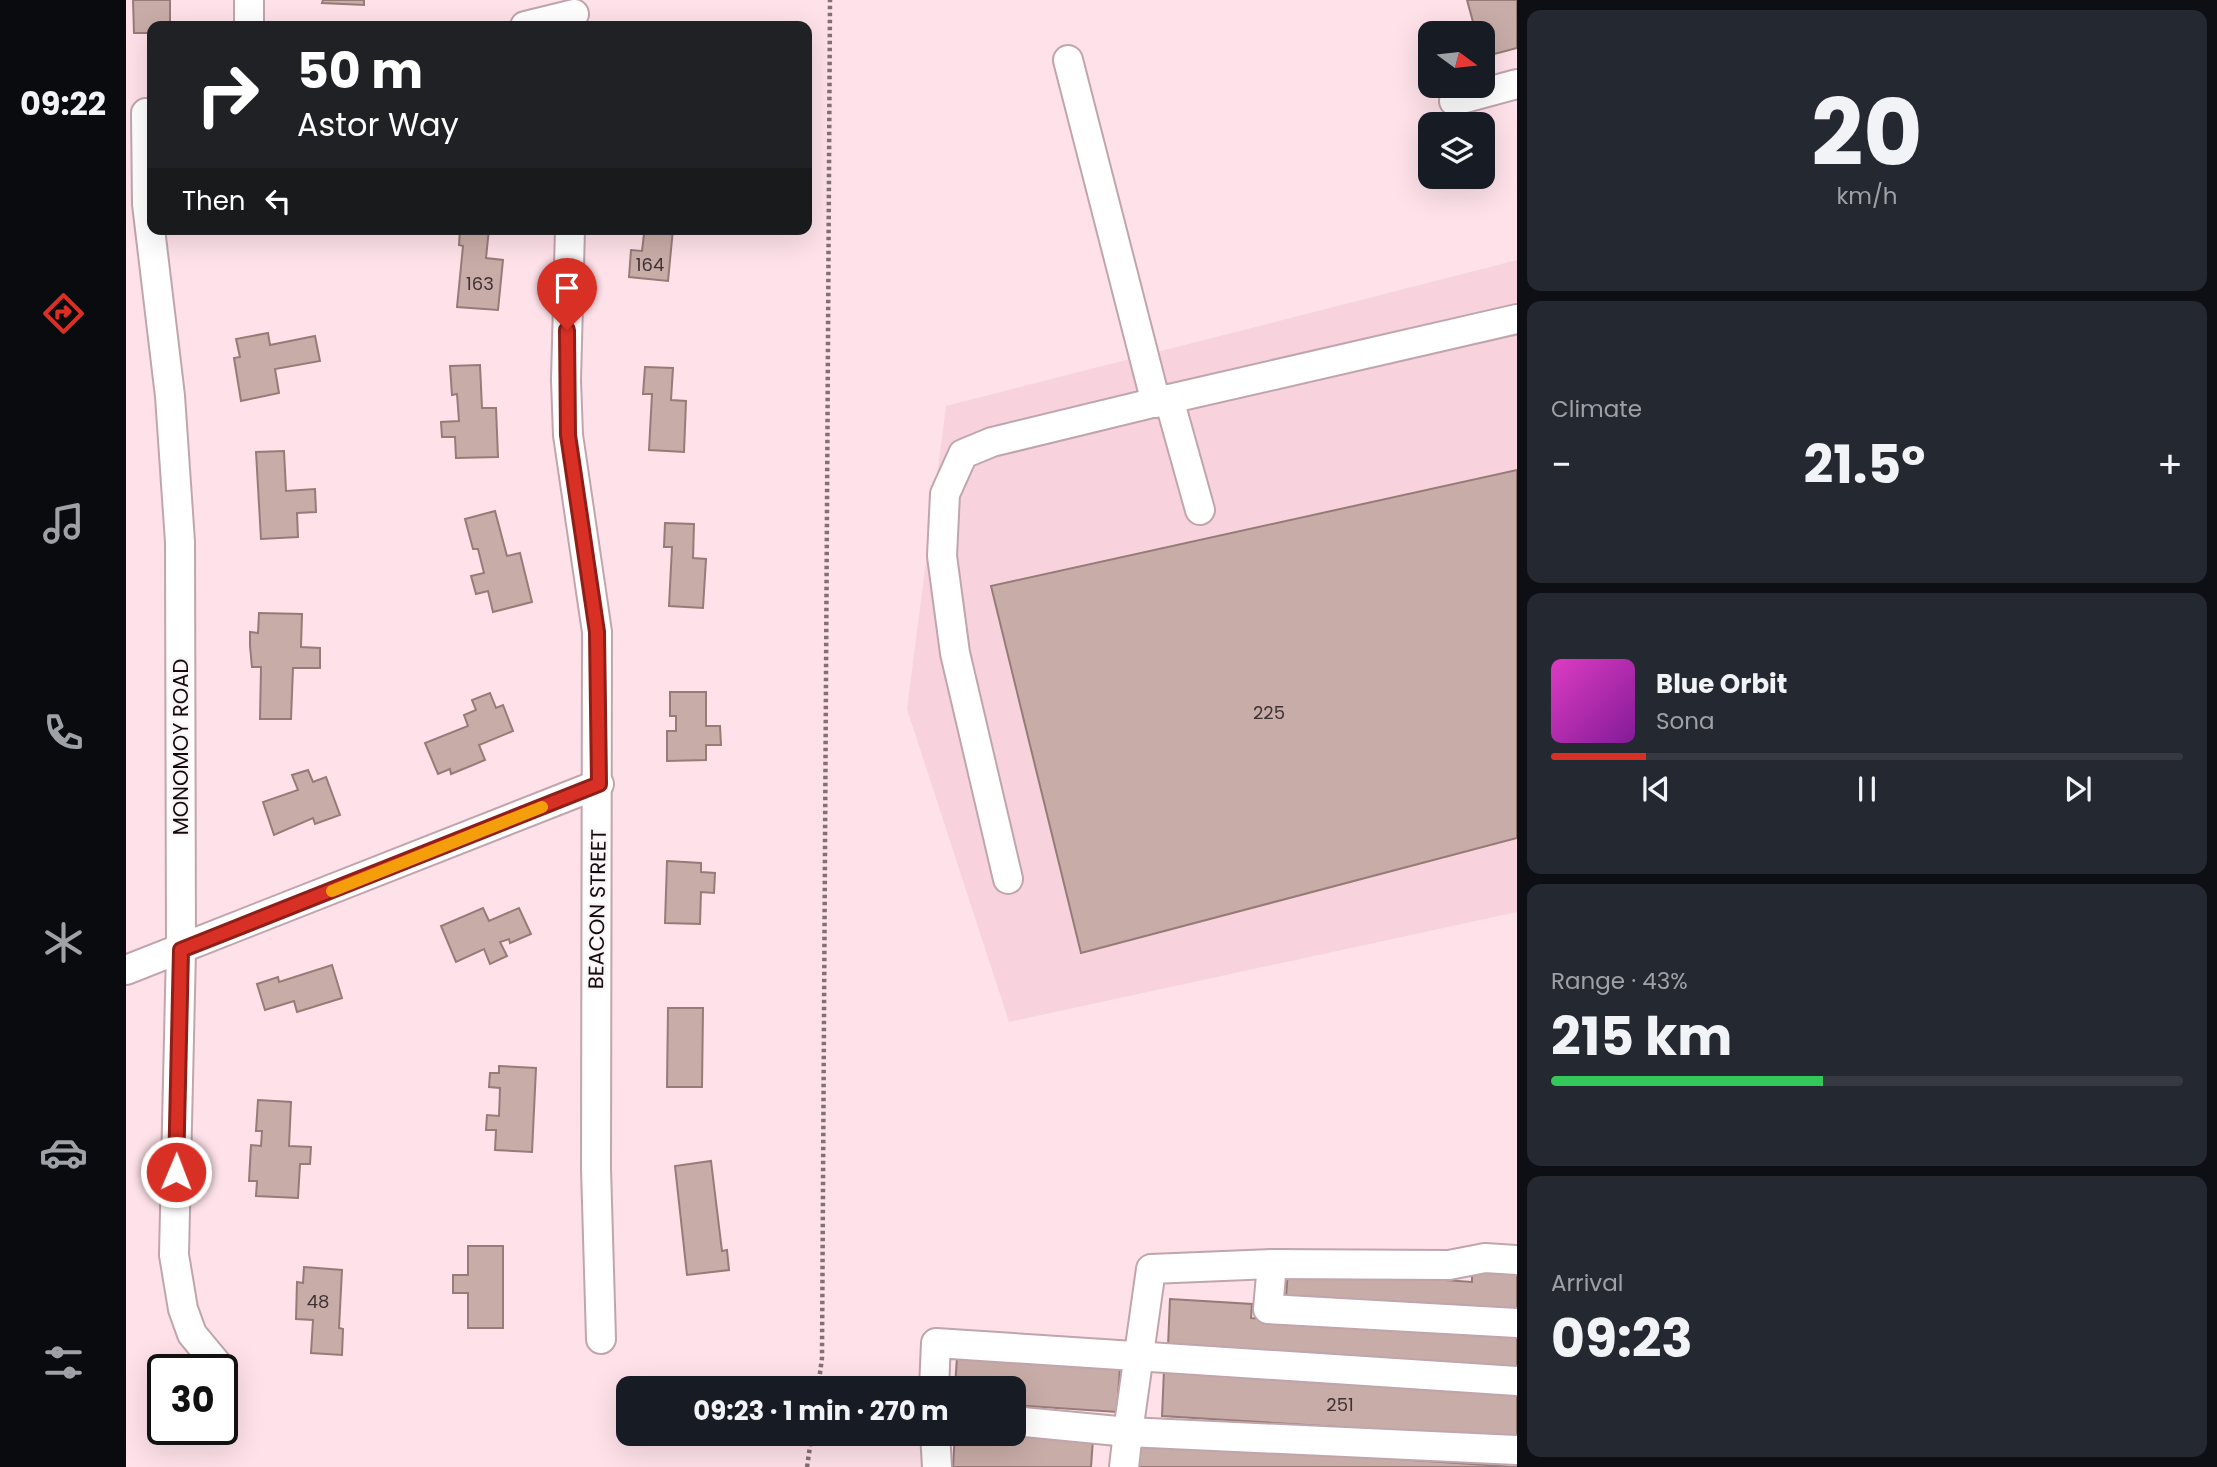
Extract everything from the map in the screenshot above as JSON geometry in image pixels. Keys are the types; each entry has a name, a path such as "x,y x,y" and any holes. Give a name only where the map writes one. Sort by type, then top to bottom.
{"street":[{"path":"249,0 250,21"},
{"path":"544,21 574,13"},
{"path":"1068,60 1162,401 1200,510"},
{"path":"1454,101 1517,84"},
{"name":"MONOMOY ROAD","path":"141,113 147,204"},
{"name":"MONOMOY ROAD","path":"151,235 170,396 180,542 181,950 174,1255 183,1309 192,1334 208,1354"},
{"name":"BEACON STREET","path":"570,235 566,380 568,435 597,632 599,784 596,1168 601,1339"},
{"path":"1009,879 955,653 942,556 946,494 963,454 992,442 1517,319"},
{"path":"126,970 599,784"},
{"path":"1124,1467 1150,1269 1272,1264 1449,1265 1485,1258 1517,1260"},
{"path":"1272,1264 1268,1309 1517,1323"},
{"path":"935,1376 936,1343 1517,1381"},
{"path":"1026,1423 1128,1432 1517,1450"},
{"path":"936,1446 937,1467"}],"path":[{"path":"820,1376 822,1358 830,0"},
{"path":"807,1467 810,1446"}],"shaded area":[{"path":"1517,260 1517,912 1009,1022 907,709 946,406"}],"building":[{"path":"133,0 170,0 170,21 147,21 147,33 134,33"},
{"path":"323,0 364,0 364,5 322,3"},
{"path":"1467,0 1517,0 1517,48 1495,54 1495,21 1473,21"},
{"path":"460,235 488,235 486,258 503,260 498,310 457,307 463,246 459,245"},
{"path":"644,235 672,235 668,281 629,277 631,250 642,251"},
{"path":"268,333 270,345 315,336 320,361 275,369 279,393 241,401 234,358 240,357 236,339"},
{"path":"480,365 482,408 496,408 498,457 456,458 455,437 442,437 441,422 459,421 457,394 452,395 450,366"},
{"path":"645,367 673,368 671,400 686,401 684,452 649,450 652,394 643,394"},
{"path":"284,451 286,491 315,489 316,512 297,513 298,537 261,539 256,452"},
{"path":"1517,470 1517,838 1081,953 991,586"},
{"path":"495,511 507,556 520,553 532,602 493,612 488,591 476,594 471,576 484,573 478,549 473,549 465,519"},
{"path":"665,523 694,524 693,558 706,559 703,608 669,606 672,547 664,547"},
{"path":"259,613 302,614 301,647 320,648 320,668 293,668 291,719 260,719 261,667 252,667 250,646 250,632 258,633"},
{"path":"670,692 706,692 706,726 720,726 721,745 706,745 706,760 667,761 667,731 676,731 676,716 670,716"},
{"path":"490,693 496,708 503,705 513,731 479,745 485,760 451,774 450,769 438,774 425,743 468,726 464,715 476,710 472,700"},
{"path":"308,770 313,782 326,777 340,815 315,824 313,818 274,835 263,802 298,790 292,775"},
{"path":"667,861 701,863 701,872 715,873 714,893 701,892 700,924 665,923"},
{"path":"483,908 489,921 519,908 531,934 510,943 509,939 500,942 507,956 490,964 484,949 456,962 441,926"},
{"path":"332,965 342,998 297,1012 294,1001 265,1010 257,984 278,977 279,982"},
{"path":"668,1008 703,1008 702,1087 667,1087"},
{"path":"499,1066 536,1068 532,1152 495,1150 496,1130 486,1130 487,1115 499,1116 500,1088 489,1087 490,1073 499,1073"},
{"path":"258,1100 291,1102 289,1146 311,1147 310,1164 300,1164 298,1198 256,1196 257,1181 249,1181 251,1145 261,1146 262,1131 256,1131"},
{"path":"711,1161 722,1251 727,1250 729,1270 687,1275 675,1166"},
{"path":"468,1246 503,1246 503,1328 468,1328 468,1293 453,1293 453,1275 468,1275"},
{"path":"304,1267 342,1270 339,1328 343,1329 342,1355 311,1353 313,1320 296,1319 297,1282 303,1283"},
{"path":"1472,1268 1517,1271 1517,1312 1286,1297 1288,1269 1472,1282"},
{"path":"1170,1299 1252,1304 1251,1318 1517,1335 1517,1369 1168,1346"},
{"path":"957,1357 1120,1366 1117,1412 1026,1406 1026,1376 956,1376"},
{"path":"1164,1369 1517,1392 1517,1438 1162,1416"},
{"path":"1026,1436 1093,1439 1091,1467 953,1467 954,1446 1026,1446"},
{"path":"1140,1442 1517,1467 1138,1467"}],"slow traffic":[{"path":"332,891 542,807"}],"route":[{"path":"176,1172 181,950 599,784 597,632 568,435 567,330"}]}
